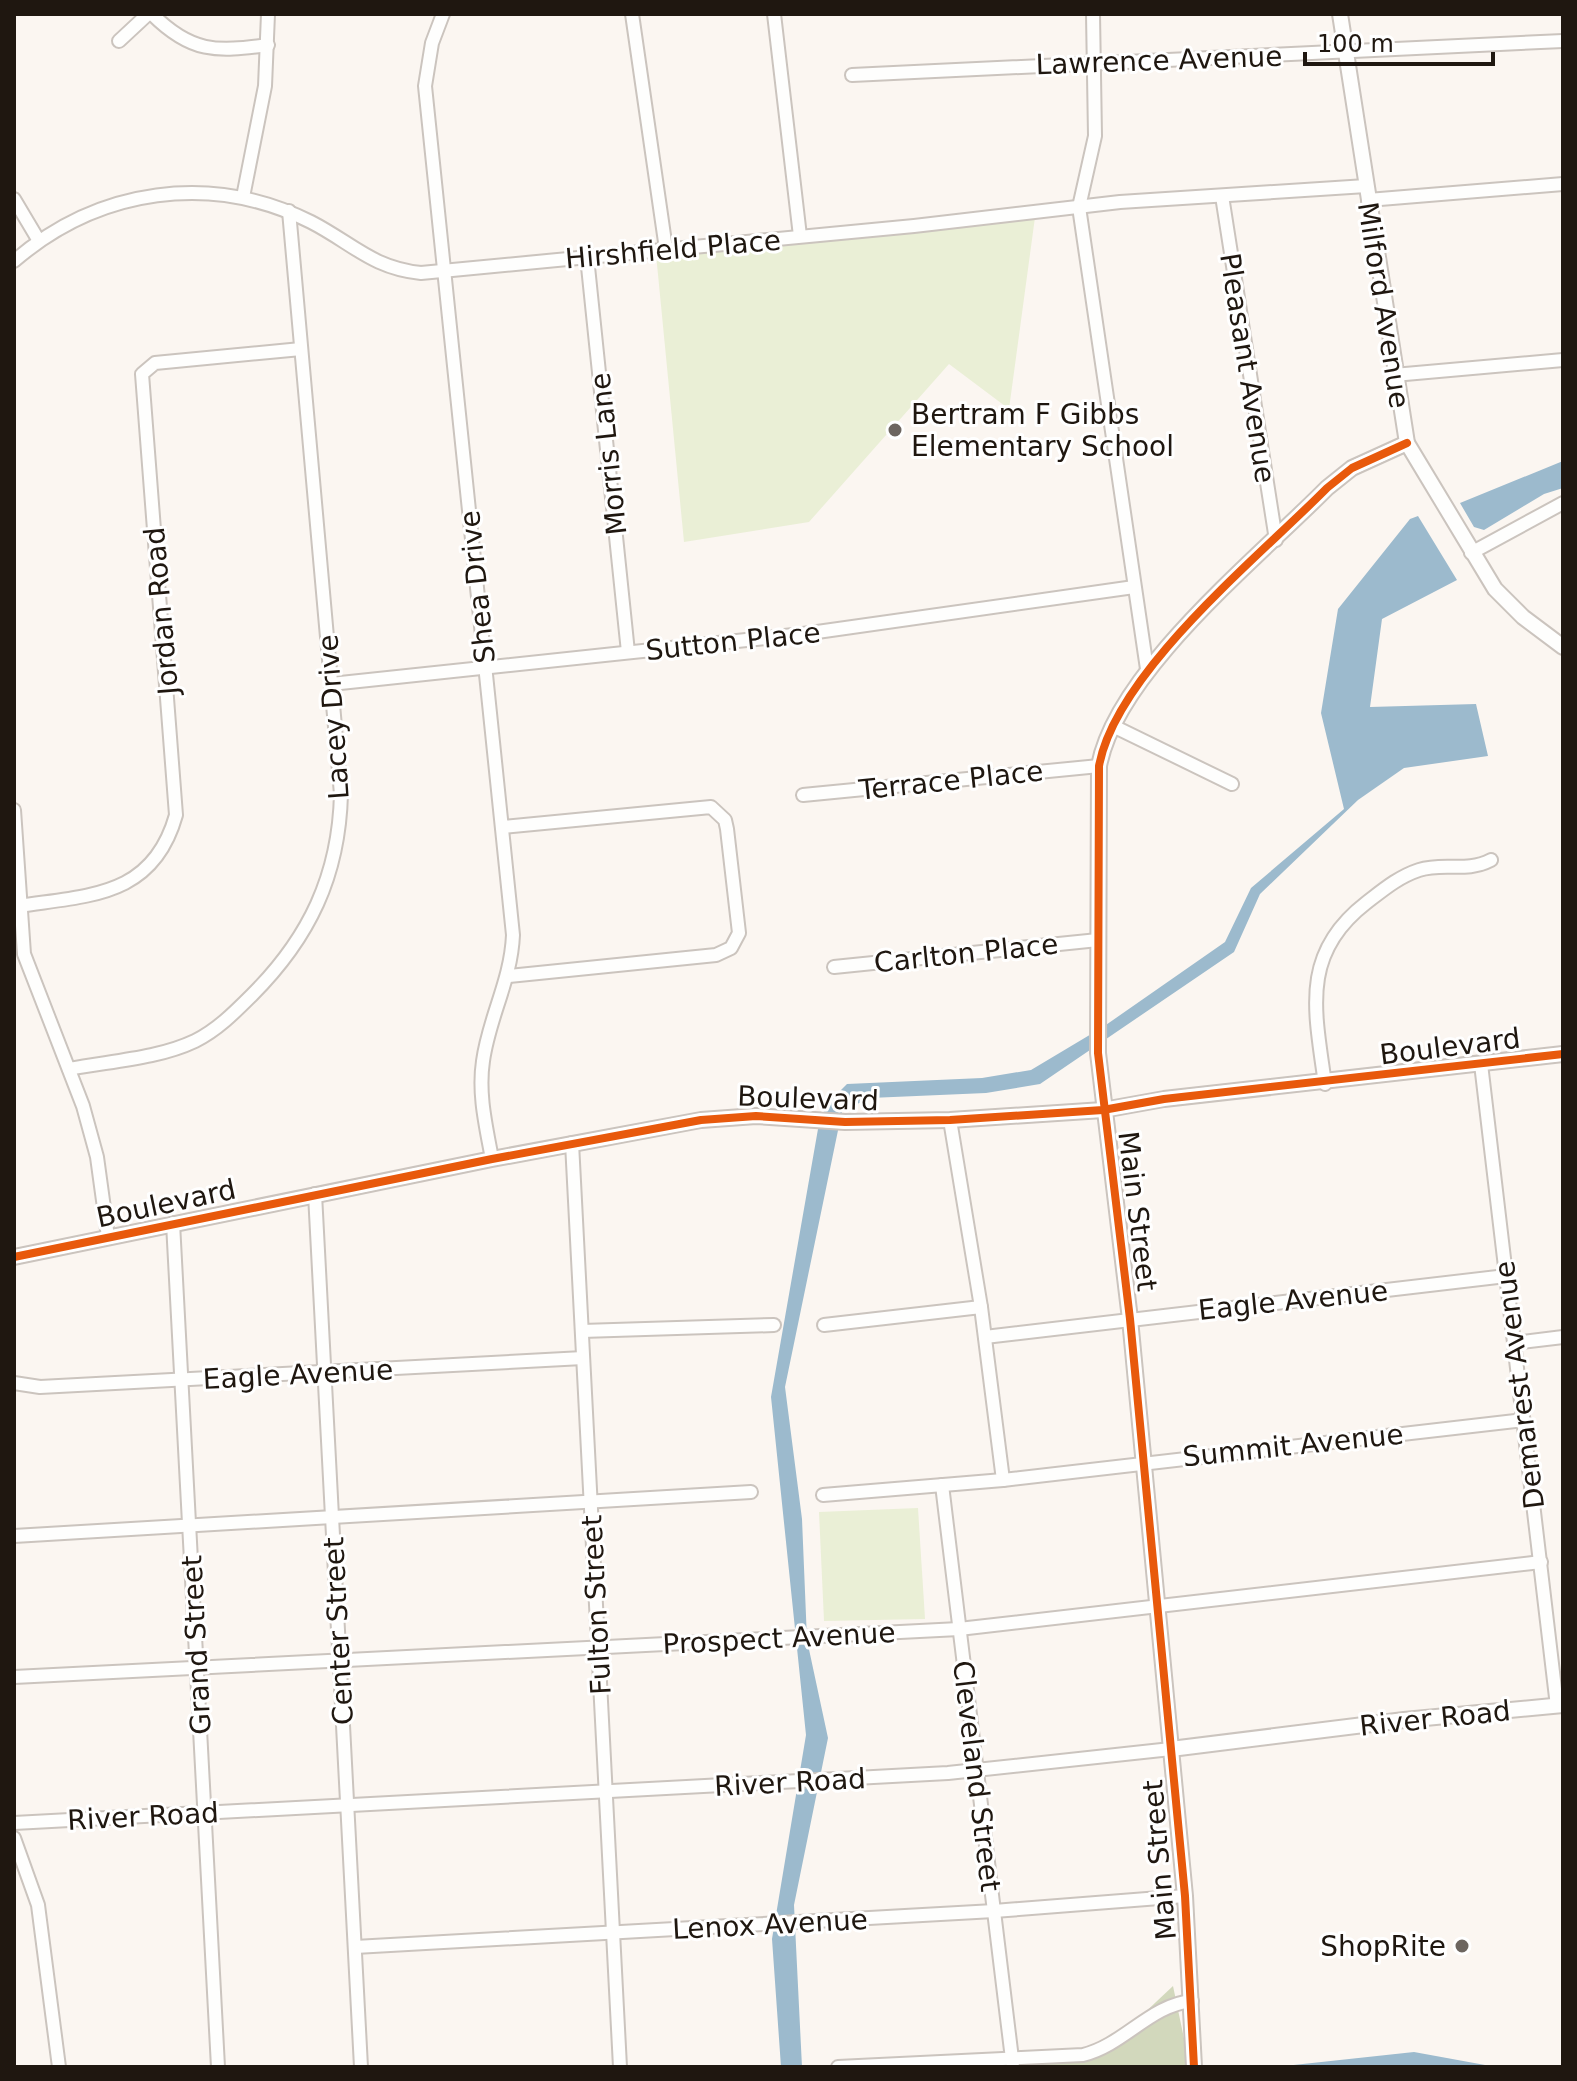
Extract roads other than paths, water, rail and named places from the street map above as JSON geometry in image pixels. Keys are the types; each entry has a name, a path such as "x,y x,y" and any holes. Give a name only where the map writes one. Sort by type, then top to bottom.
{"street":[{"path":"119,41 150,14 166,29 197,46 224,51 268,45"},
{"path":"243,197 259,127 268,45 268,14"},
{"name":"Shea Drive","path":"443,14 432,43 425,86 513,935 509,976 482,1063 482,1107 492,1159"},
{"path":"632,14 666,249"},
{"path":"774,14 800,236"},
{"path":"1093,14 1095,136 1079,207 1147,669"},
{"name":"Milford Avenue","path":"1340,14 1407,443 1471,553 1507,602 1563,647"},
{"name":"Lawrence Avenue","path":"852,75 1563,41"},
{"name":"Hirshfield Place","path":"14,261 73,220 129,199 193,192 243,197 289,211 383,266 402,271 445,271 1079,207 1222,196 1563,184"},
{"name":"Pleasant Avenue","path":"1222,196 1276,540"},
{"path":"14,199 39,241"},
{"name":"Lacey Drive","path":"69,1069 158,1053 195,1041 229,1019 291,953 320,904 336,850 341,794 289,211"},
{"name":"Morris Lane","path":"587,257 628,652"},
{"name":"Jordan Road","path":"19,906 105,893 129,883 156,860 171,833 176,815 142,374 155,363 301,349"},
{"path":"1394,375 1563,360"},
{"name":"Main Street","path":"1194,2067 1185,1896 1130,1319 1098,1053 1099,766 1113,726 1147,669 1327,488 1352,468 1407,443"},
{"path":"1471,553 1563,503"},
{"name":"Sutton Place","path":"331,684 803,634 1134,587"},
{"path":"1113,726 1232,784"},
{"name":"Terrace Place","path":"803,795 1099,766"},
{"path":"502,827 703,805 719,812 727,829 739,933 727,951 509,976"},
{"path":"14,810 24,954 32,982 69,1069 97,1157 108,1237"},
{"path":"1325,1084 1314,1000 1318,968 1340,929 1354,913 1406,875 1442,866 1477,868 1491,860"},
{"name":"Carlton Place","path":"834,967 1098,940"},
{"name":"Boulevard","path":"14,1257 572,1143 727,1116 845,1122 950,1120 1103,1110 1164,1099 1325,1084 1563,1054"},
{"name":"Demarest Avenue","path":"1481,1064 1560,1705"},
{"path":"950,1120 981,1307 1003,1480"},
{"name":"Fulton Street","path":"572,1143 620,2067"},
{"name":"Center Street","path":"315,1194 361,2067"},
{"name":"Grand Street","path":"173,1223 218,2067"},
{"name":"Eagle Avenue","path":"985,1337 1506,1276"},
{"path":"824,1325 981,1307"},
{"path":"582,1331 774,1325"},
{"path":"1514,1343 1563,1337"},
{"name":"Eagle Avenue","path":"14,1383 40,1387 583,1358"},
{"name":"Summit Avenue","path":"823,1495 1003,1480 1524,1420"},
{"name":"Cleveland Street","path":"942,1485 1012,2063"},
{"path":"14,1536 591,1504 751,1492"},
{"name":"Prospect Avenue","path":"14,1677 959,1629 1541,1562"},
{"path":"1549,1630 1563,1631"},
{"name":"River Road","path":"14,1823 977,1771 1404,1720 1560,1705"},
{"path":"14,1838 38,1905 59,2067"},
{"name":"Lenox Avenue","path":"355,1947 994,1911 1185,1896"},
{"path":"838,2067 1012,2063 1083,2055 1100,2051 1164,2008 1192,2001"}],"water":[{"path":"1563,461 1563,488 1544,494 1484,530 1474,527 1460,503"},
{"path":"1418,516 1457,580 1382,619 1370,707 1476,704 1488,756 1404,768 1358,800 1260,894 1234,952 1040,1084 986,1093 870,1098 842,1111 785,1387 802,1519 807,1640 828,1738 794,1905 802,2067 781,2067 772,1939 806,1735 771,1397 818,1129 826,1105 847,1084 982,1078 1031,1070 1103,1027 1225,942 1251,888 1344,809 1321,713 1338,609 1410,519"},
{"path":"1414,2052 1496,2067 1275,2067"}],"place":[{"name":"Bertram F Gibbs Elementary School","path":"895,430"},
{"name":"ShopRite","path":"1462,1946"}]}
